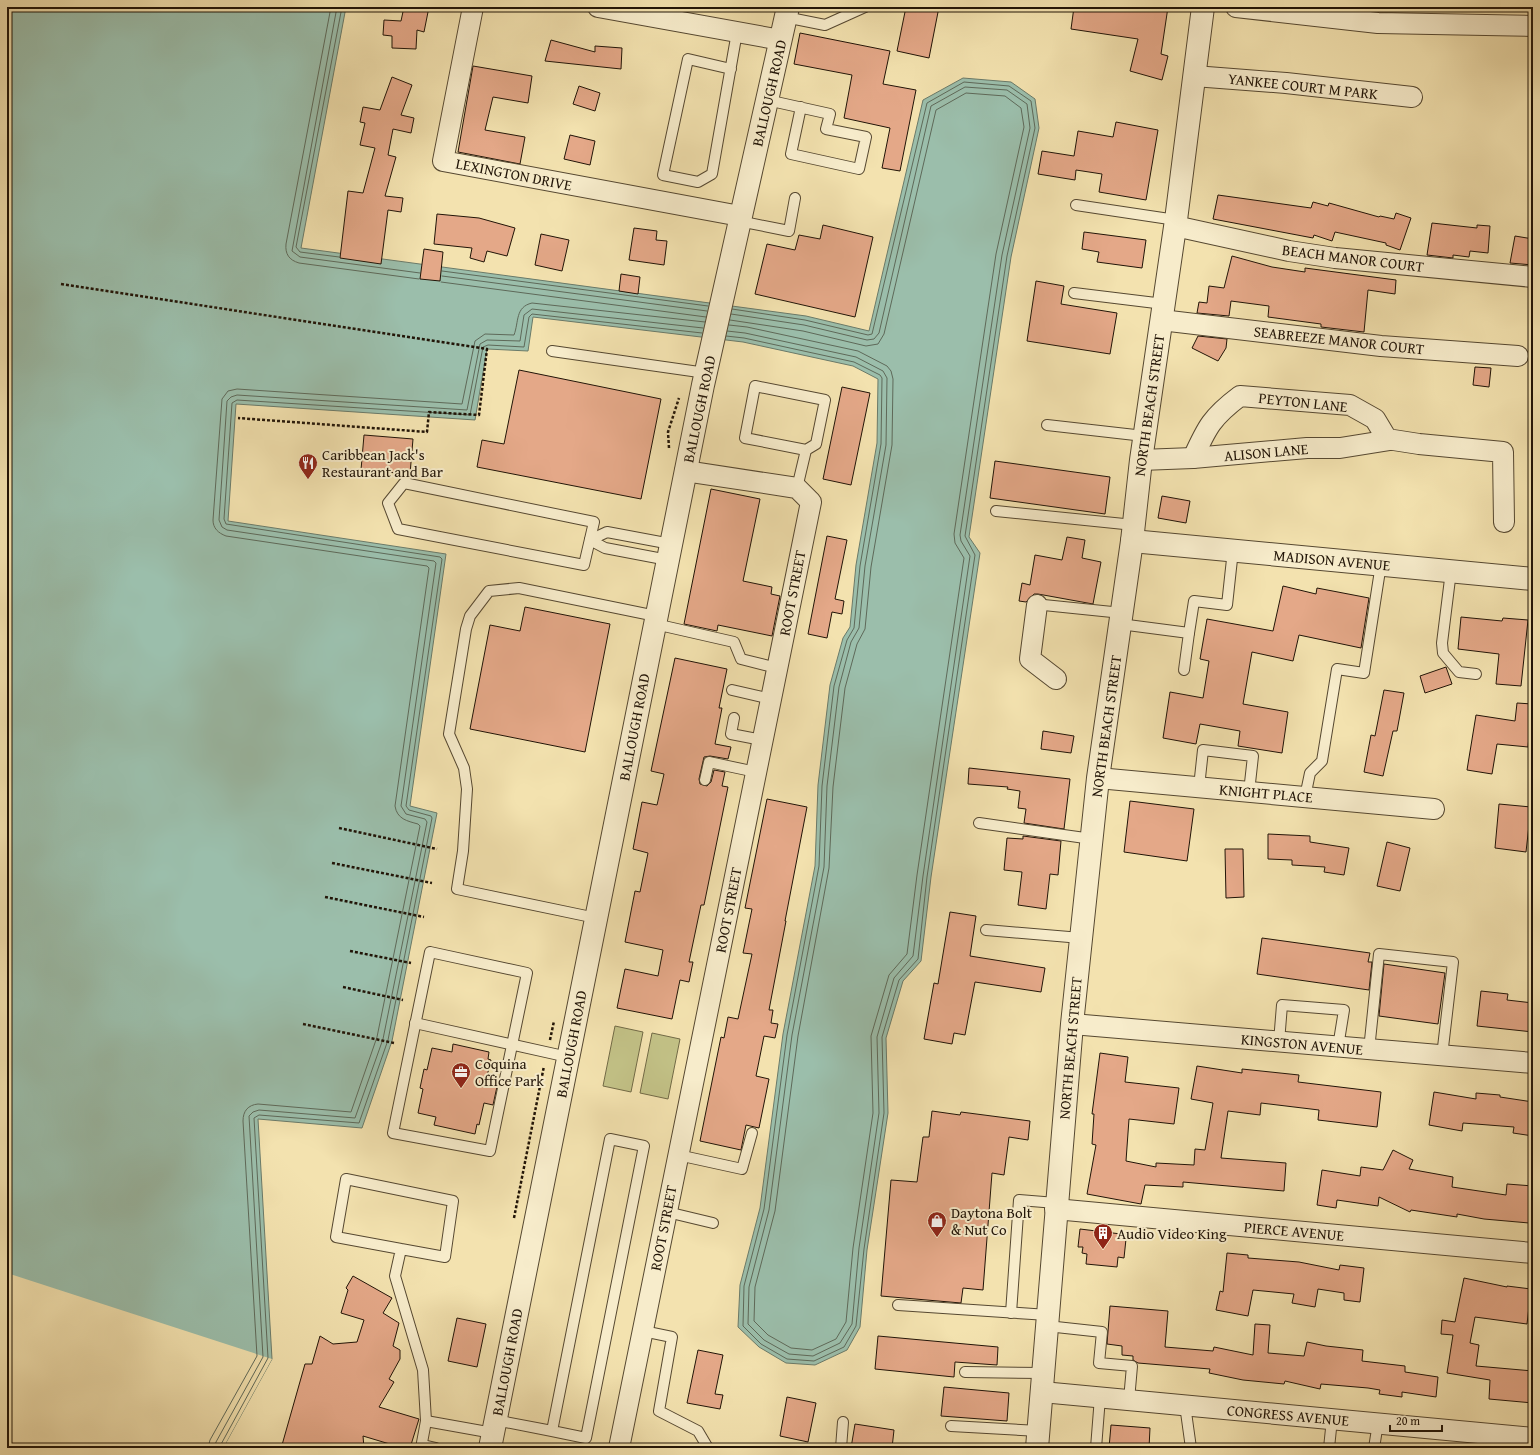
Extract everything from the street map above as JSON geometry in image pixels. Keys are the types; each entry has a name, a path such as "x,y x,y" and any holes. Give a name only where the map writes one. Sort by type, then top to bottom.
{"street":[{"name":"LEXINGTON DRIVE","path":"473,7 443,160 740,218"},
{"path":"598,7 781,40"},
{"name":"NORTH BEACH STREET","path":"1038,1439 1072,1024 1098,778 1133,533 1144,436 1175,223 1203,7"},
{"path":"1236,7 1378,23 1533,26"},
{"name":"BALLOUGH ROAD","path":"493,1434 685,471 722,298 787,12"},
{"name":"YANKEE COURT M PARK","path":"1194,76 1286,83 1412,97"},
{"name":"BEACH MANOR COURT","path":"1175,223 1289,251 1335,258 1533,277"},
{"name":"SEABREEZE MANOR COURT","path":"1162,312 1381,346 1518,356"},
{"name":"PEYTON LANE","path":"1193,458 1206,429 1220,411 1240,396 1350,405 1375,419 1387,439 1390,440"},
{"path":"1390,440 1503,452 1504,522"},
{"name":"ALISON LANE","path":"1141,460 1193,458 1307,448 1340,448 1390,440"},
{"path":"685,471 797,488"},
{"name":"ROOT STREET","path":"619,1448 811,502 797,488"},
{"name":"MADISON AVENUE","path":"1133,533 1233,550 1533,579"},
{"path":"1036,604 1030,659 1056,679"},
{"name":"KNIGHT PLACE","path":"1098,778 1434,809"},
{"name":"KINGSTON AVENUE","path":"1072,1024 1533,1063"},
{"name":"PIERCE AVENUE","path":"1056,1206 1533,1253"},
{"name":"CONGRESS AVENUE","path":"1043,1382 1100,1397 1533,1438"}],"lane":[{"path":"787,12 825,25 864,7"},
{"path":"731,68 688,59 663,174 698,182 712,174 731,68 737,32"},
{"path":"767,100 801,107 830,114 826,129 866,138 859,169 791,154 801,107"},
{"path":"740,218 789,230 795,198"},
{"path":"1076,205 1175,223"},
{"path":"1074,293 1162,312"},
{"path":"552,351 706,373"},
{"path":"797,488 806,450 816,444 825,400 755,386 745,438 806,450"},
{"path":"1047,425 1144,436"},
{"path":"404,483 594,522 590,540 584,565 398,529 388,503 404,483"},
{"path":"996,511 1133,533"},
{"path":"590,540 607,532 669,552"},
{"path":"590,540 605,548 669,552"},
{"path":"1184,670 1194,601 1226,604 1233,550"},
{"path":"1305,797 1310,773 1322,761 1337,669 1364,673 1381,564"},
{"path":"1451,571 1442,644 1443,653 1459,672 1476,674"},
{"path":"596,918 457,889 464,851 467,789 464,768 449,734 450,720 466,629 470,616 489,591 519,588 656,620 734,642 741,659 777,668"},
{"path":"1036,604 1189,633"},
{"path":"732,690 771,699"},
{"path":"734,718 731,734 762,740"},
{"path":"1199,787 1203,750 1253,756 1249,792"},
{"path":"705,780 709,762 756,772"},
{"path":"979,823 1092,839"},
{"path":"986,930 1081,938"},
{"path":"430,952 527,973 490,1151 393,1133 415,1023 430,952"},
{"path":"1369,1050 1378,954 1453,962 1442,1056"},
{"path":"1279,1042 1282,1005 1344,1010 1338,1047"},
{"path":"415,1023 568,1057"},
{"path":"678,1155 742,1169 752,1133"},
{"path":"426,1421 493,1434 552,1431 586,1438 644,1146 610,1139 552,1431"},
{"path":"346,1179 453,1201 445,1257 401,1249 336,1237 346,1179"},
{"path":"1011,1313 1019,1200 1056,1206"},
{"path":"667,1212 713,1223"},
{"path":"401,1249 395,1276 423,1370 426,1421 422,1447 436,1448"},
{"path":"898,1305 1011,1313 1102,1332 1099,1363 1132,1366 1129,1400"},
{"path":"642,1331 672,1337 658,1411 698,1431 708,1448"},
{"path":"965,1372 1043,1382"},
{"path":"1096,1448 1100,1397"},
{"path":"1185,1405 1191,1448"},
{"path":"1329,1448 1332,1419"},
{"path":"841,1448 843,1422"},
{"path":"1374,1448 1378,1423"},
{"path":"951,1426 1038,1439"}],"path":[{"path":"61,284 487,349 479,416 429,412 428,432 238,418"},
{"path":"339,828 437,849"},
{"path":"332,863 432,883"},
{"path":"325,897 424,917"},
{"path":"350,951 411,963"},
{"path":"343,987 403,1000"},
{"path":"303,1024 394,1043"}],"shaded area":[{"path":"615,1026 643,1032 631,1092 603,1086"},
{"path":"652,1033 680,1039 668,1099 640,1093"}],"water":[{"path":"7,7 346,7 301,248 806,316 869,331 923,100 963,78 1011,82 1035,99 1039,128 1011,257 969,537 980,553 931,877 921,961 903,981 886,1038 888,1113 867,1250 860,1327 847,1350 815,1365 786,1363 759,1347 738,1327 740,1285 760,1208 783,1034 815,866 818,785 830,685 843,638 850,627 856,565 877,443 878,379 853,366 743,342 533,317 528,351 487,349 475,420 236,404 228,521 446,554 410,806 437,813 392,1041 362,1128 258,1119 272,1359 223,1448 7,1448"}],"pier":[{"path":"7,1273 272,1359 223,1448 7,1448"}],"building":[{"path":"404,7 429,7 424,32 417,30 416,49 392,48 392,36 383,35 384,20 401,21"},
{"path":"906,7 939,7 929,58 897,51"},
{"path":"1074,7 1168,7 1161,54 1168,56 1162,80 1130,71 1138,39 1071,29"},
{"path":"800,33 890,51 883,84 916,90 900,171 882,168 890,128 844,118 852,75 794,64"},
{"path":"551,40 595,52 595,46 622,48 621,69 545,61"},
{"path":"473,66 532,76 528,103 493,97 485,130 525,137 520,164 458,152"},
{"path":"392,77 412,85 401,115 414,118 411,133 393,129 388,155 396,157 385,196 403,198 401,212 388,210 381,264 340,258 348,191 363,193 375,148 360,145 365,123 360,122 363,107 380,110"},
{"path":"579,86 600,93 595,111 573,104"},
{"path":"1116,122 1158,130 1146,200 1099,192 1102,174 1076,170 1075,180 1038,174 1042,151 1074,156 1078,131 1113,137"},
{"path":"570,135 595,141 590,165 564,159"},
{"path":"1218,195 1311,208 1313,202 1328,206 1329,203 1379,217 1394,219 1396,213 1411,218 1400,250 1386,245 1386,243 1335,232 1332,241 1314,235 1313,238 1213,219"},
{"path":"437,214 479,218 515,228 507,256 487,251 484,262 470,258 472,248 434,244"},
{"path":"1432,223 1477,228 1477,225 1490,226 1488,253 1470,251 1469,257 1453,255 1453,258 1427,255"},
{"path":"823,225 873,237 855,317 755,294 767,244 795,250 799,235 820,239"},
{"path":"634,228 657,231 656,240 667,241 664,265 629,260"},
{"path":"1084,232 1146,240 1142,268 1097,262 1099,252 1082,249"},
{"path":"541,234 569,240 562,271 535,265"},
{"path":"1515,236 1533,239 1533,265 1510,263"},
{"path":"424,249 443,252 440,281 420,279"},
{"path":"1232,256 1272,267 1305,272 1305,268 1396,280 1395,294 1368,290 1364,332 1321,327 1321,324 1268,317 1269,306 1231,301 1229,316 1197,313 1199,302 1207,303 1209,286 1224,288"},
{"path":"621,274 640,277 638,294 619,291"},
{"path":"1036,281 1064,286 1061,304 1117,313 1110,354 1027,341"},
{"path":"1198,336 1227,339 1226,348 1218,361 1192,348"},
{"path":"1475,367 1491,368 1489,387 1473,385"},
{"path":"519,370 661,399 641,499 477,467 482,440 504,444"},
{"path":"842,387 870,393 851,485 823,479"},
{"path":"364,435 413,439 410,474 361,470"},
{"path":"995,461 1110,477 1105,514 990,498"},
{"path":"711,489 760,499 743,581 772,587 771,594 780,596 772,636 718,625 717,631 684,624"},
{"path":"1162,496 1190,501 1186,523 1158,518"},
{"path":"827,536 847,540 835,599 844,601 842,614 832,612 827,638 808,634"},
{"path":"1067,537 1085,540 1082,558 1101,562 1093,604 1038,594 1034,594 1026,602 1019,601 1022,583 1030,585 1035,555 1062,560"},
{"path":"1283,586 1316,594 1317,588 1369,598 1361,648 1299,635 1293,661 1252,652 1243,704 1288,712 1282,753 1238,746 1240,731 1200,724 1196,744 1163,738 1170,692 1203,698 1209,661 1200,659 1207,619 1273,631"},
{"path":"525,607 610,624 585,752 470,729 490,625 520,631"},
{"path":"1461,617 1502,621 1503,618 1528,620 1521,686 1496,684 1499,654 1458,649"},
{"path":"675,658 727,669 719,708 722,708 715,744 731,747 728,759 710,756 704,757 699,779 700,784 707,786 711,782 714,770 725,772 722,786 728,787 704,905 701,905 689,962 693,962 689,982 680,980 672,1019 617,1008 625,969 658,976 663,950 625,942 635,891 640,892 648,853 633,849 642,802 657,805 664,774 651,771"},
{"path":"1446,667 1452,684 1425,693 1420,676"},
{"path":"1384,690 1404,693 1397,731 1393,731 1383,776 1364,772 1371,735 1375,736"},
{"path":"1517,703 1532,704 1528,747 1497,744 1492,774 1467,770 1476,715 1515,721"},
{"path":"1043,731 1074,736 1071,753 1041,749"},
{"path":"969,768 1070,779 1064,829 1024,823 1026,809 1018,808 1020,791 1007,789 1008,787 968,784"},
{"path":"767,799 807,807 769,1010 773,1010 771,1023 778,1024 775,1038 764,1036 756,1076 769,1079 759,1128 746,1125 741,1150 700,1141 721,1037 724,1038 728,1017 738,1019 752,954 743,953 752,909 745,908"},
{"path":"1130,801 1194,809 1187,861 1124,852"},
{"path":"1499,804 1531,807 1526,852 1495,848"},
{"path":"1268,834 1310,836 1310,842 1349,848 1344,875 1324,872 1325,867 1292,865 1292,860 1268,859"},
{"path":"1023,836 1061,841 1058,875 1050,874 1046,909 1018,905 1022,872 1004,870 1007,838 1023,839"},
{"path":"1387,842 1410,848 1400,891 1377,886"},
{"path":"1225,849 1243,849 1244,897 1226,898"},
{"path":"950,912 976,916 970,956 1045,968 1041,992 975,982 965,1035 954,1033 952,1044 924,1039 934,983 938,984"},
{"path":"1262,938 1370,953 1368,962 1372,962 1369,990 1257,974"},
{"path":"1384,964 1445,973 1438,1024 1379,1016"},
{"path":"1481,991 1508,994 1507,1000 1533,1003 1533,1032 1477,1026"},
{"name":"Coquina Office Park","path":"453,1044 489,1052 488,1059 491,1060 486,1080 498,1082 493,1105 484,1103 479,1125 477,1124 475,1134 434,1125 436,1117 418,1113 423,1089 420,1088 424,1069 427,1070 432,1048 452,1052"},
{"path":"1100,1053 1128,1057 1125,1082 1179,1088 1174,1124 1129,1119 1126,1161 1156,1167 1156,1163 1194,1165 1195,1149 1205,1150 1213,1103 1191,1099 1197,1066 1242,1073 1242,1069 1299,1075 1298,1082 1381,1092 1377,1127 1318,1120 1319,1110 1261,1103 1260,1115 1228,1111 1221,1158 1286,1163 1284,1191 1183,1182 1183,1187 1145,1185 1141,1204 1087,1194 1096,1145 1092,1144 1094,1114 1092,1114"},
{"path":"1434,1092 1476,1099 1476,1093 1500,1095 1500,1097 1533,1102 1533,1136 1513,1133 1514,1127 1463,1123 1462,1131 1429,1125"},
{"name":"Daytona Bolt & Nut Co","path":"932,1111 960,1115 961,1112 1030,1121 1028,1140 1009,1137 1004,1175 992,1173 983,1290 963,1288 961,1303 881,1296 891,1180 917,1182 923,1137 929,1137"},
{"path":"1393,1150 1413,1160 1409,1169 1453,1177 1452,1187 1506,1195 1507,1184 1533,1186 1529,1223 1484,1219 1457,1214 1457,1217 1411,1210 1410,1212 1379,1197 1378,1206 1337,1200 1336,1208 1317,1205 1322,1170 1360,1176 1361,1167 1383,1170"},
{"name":"Audio Video King","path":"1080,1229 1121,1234 1121,1239 1126,1239 1124,1258 1118,1257 1117,1267 1086,1264 1087,1254 1082,1253 1083,1247 1078,1247"},
{"path":"1227,1253 1248,1255 1248,1258 1299,1262 1339,1270 1340,1265 1364,1268 1360,1302 1344,1300 1344,1293 1318,1289 1315,1307 1292,1303 1294,1294 1253,1290 1248,1316 1216,1310 1220,1291 1223,1292"},
{"path":"353,1276 392,1298 383,1313 399,1323 393,1346 400,1350 400,1359 389,1379 394,1382 379,1407 419,1419 410,1448 403,1448 363,1436 364,1448 293,1448 282,1445 305,1364 312,1364 320,1336 333,1344 357,1342 364,1320 341,1313 348,1290 346,1288"},
{"path":"1464,1278 1507,1287 1531,1289 1527,1324 1475,1317 1470,1343 1479,1345 1476,1366 1533,1371 1533,1403 1489,1399 1490,1380 1447,1373 1453,1335 1441,1334 1442,1320 1455,1322"},
{"path":"1110,1306 1168,1311 1165,1347 1213,1351 1214,1347 1253,1355 1255,1324 1270,1325 1268,1353 1304,1356 1307,1342 1326,1346 1363,1350 1362,1361 1405,1366 1405,1372 1438,1377 1436,1397 1402,1392 1402,1397 1379,1394 1380,1390 1368,1388 1321,1384 1320,1389 1285,1381 1284,1384 1243,1380 1209,1373 1210,1369 1138,1363 1133,1360 1133,1356 1122,1355 1122,1346 1107,1344"},
{"path":"457,1318 486,1324 477,1367 448,1361"},
{"path":"878,1336 998,1347 997,1365 955,1362 954,1377 875,1369"},
{"path":"698,1350 723,1355 715,1394 723,1395 720,1409 687,1403"},
{"path":"944,1387 1009,1393 1007,1421 941,1416"},
{"path":"787,1397 816,1403 808,1442 780,1436"},
{"path":"855,1424 894,1430 892,1448 851,1448"},
{"path":"1111,1425 1150,1428 1149,1448 1109,1448"}],"place":[{"name":"Caribbean Jack's Restaurant and Bar","path":"308,480"},
{"name":"Coquina Office Park","path":"461,1089"},
{"name":"Daytona Bolt & Nut Co","path":"937,1238"},
{"name":"Audio Video King","path":"1103,1250"}]}
